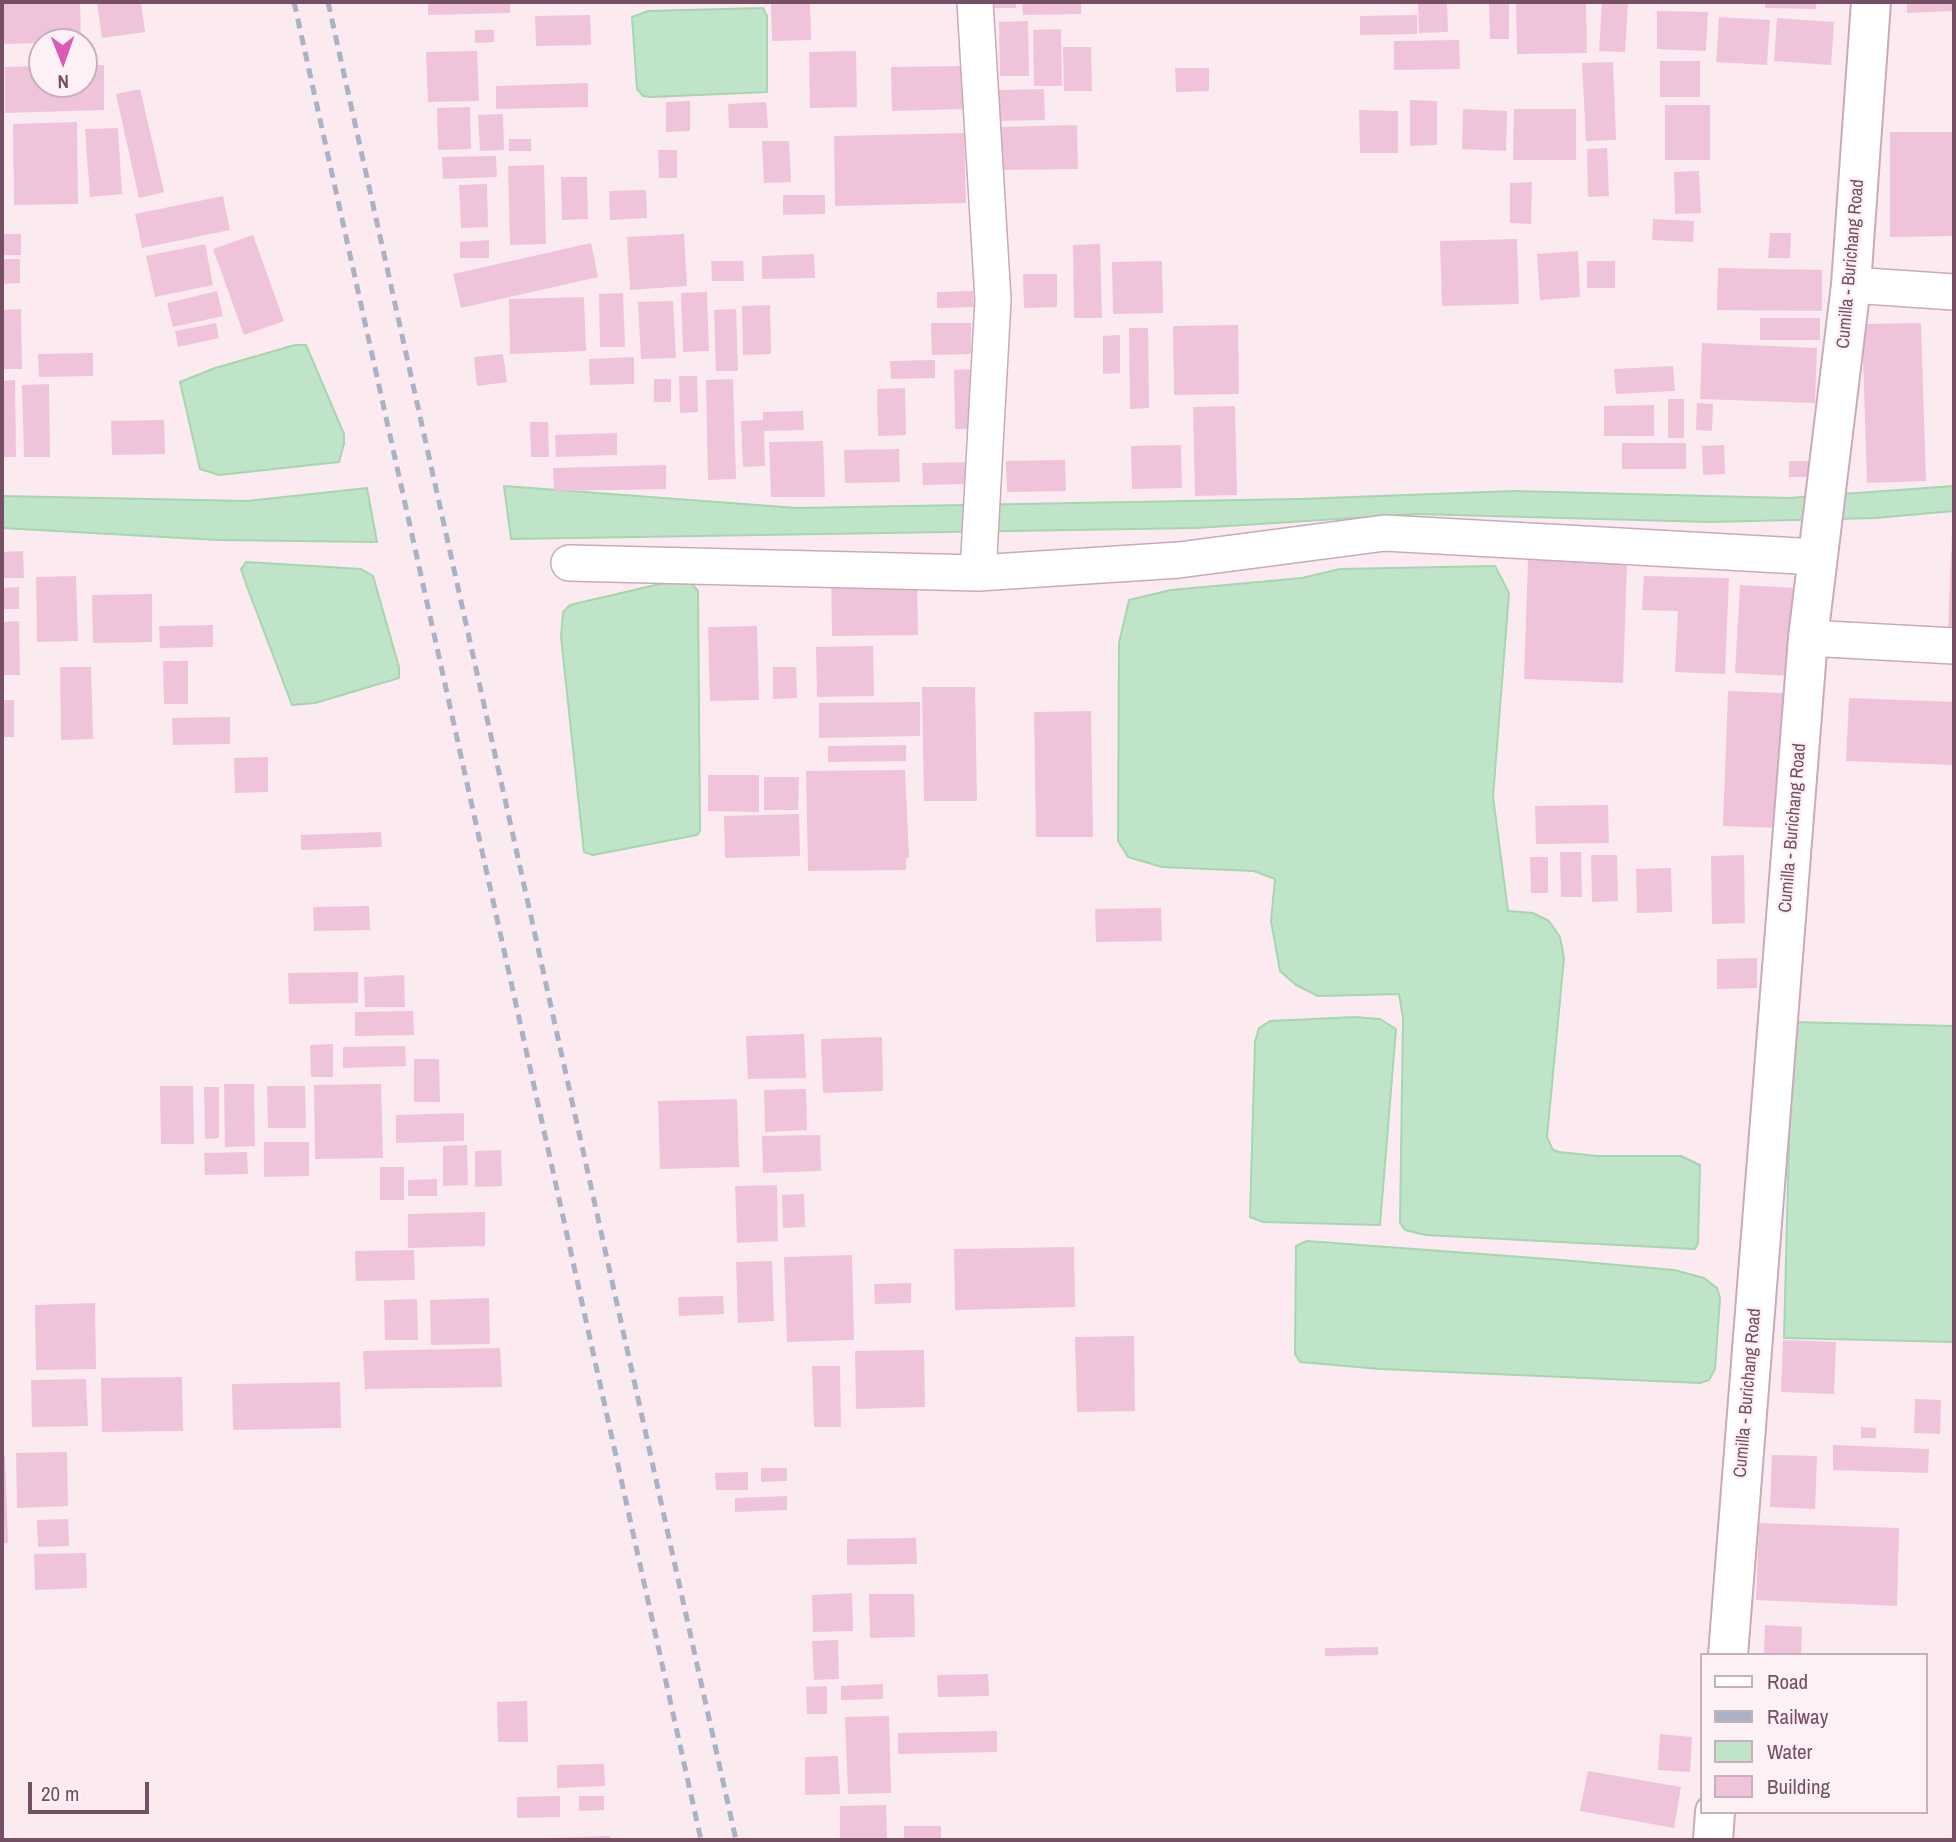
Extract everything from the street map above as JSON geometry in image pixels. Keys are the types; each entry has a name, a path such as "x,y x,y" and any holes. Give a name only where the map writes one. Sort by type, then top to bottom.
{"main road":[{"name":"Cumilla - Burichang Road","path":"1728,1653 1808,638 1851,285 1871,2"},
{"path":"1713,1840 1715,1814"}],"street":[{"path":"975,2 993,300 979,556"},
{"path":"1851,285 1954,292"},
{"path":"569,563 979,556 1179,560 1385,533 1817,556"},
{"path":"1808,638 1954,646"}],"water":[{"path":"763,8 767,16 767,92 652,97 643,96 637,89 632,17 648,11"},
{"path":"295,345 306,345 344,434 339,462 219,475 200,469 180,382 215,368"},
{"path":"504,486 797,508 1299,499 1514,491 1788,498 1954,486 1954,511 1876,518 1711,522 1416,514 1196,528 511,539"},
{"path":"367,488 377,542 218,540 2,528 2,496 247,501"},
{"path":"246,562 361,569 373,576 399,667 399,678 315,703 292,705 241,569"},
{"path":"1495,566 1509,593 1493,797 1508,911 1533,913 1549,921 1560,937 1564,958 1547,1137 1553,1150 1559,1152 1597,1156 1681,1156 1700,1165 1698,1243 1695,1249 1426,1235 1405,1230 1400,1223 1403,1018 1399,994 1318,996 1296,985 1280,971 1271,921 1275,879 1254,871 1162,867 1128,857 1118,841 1119,643 1129,600 1171,590 1302,578 1340,569"},
{"path":"689,580 698,591 700,831 697,835 593,855 584,852 561,637 563,612 570,605 664,583"},
{"path":"1355,1017 1380,1019 1396,1029 1380,1225 1263,1222 1250,1217 1255,1042 1259,1028 1270,1021"},
{"path":"1792,1022 1954,1026 1954,1342 1784,1338"},
{"path":"1307,1241 1674,1270 1704,1278 1717,1288 1720,1298 1715,1369 1709,1380 1700,1383 1380,1369 1300,1362 1295,1354 1296,1246"}],"building":[{"path":"2,2 80,2 81,28 28,28 28,43 2,44"},
{"path":"97,2 141,2 145,32 102,38"},
{"path":"428,2 510,2 510,13 428,15"},
{"path":"771,2 810,2 811,40 772,41"},
{"path":"985,2 1016,2 1016,8 986,8"},
{"path":"1022,2 1081,2 1081,14 1023,15"},
{"path":"1418,2 1447,2 1448,32 1419,33"},
{"path":"1489,2 1509,2 1509,39 1490,39"},
{"path":"1516,2 1586,2 1587,53 1517,54"},
{"path":"1602,2 1628,2 1625,52 1599,51"},
{"path":"1765,2 1816,2 1816,9 1765,8"},
{"path":"1907,2 1954,2 1954,11 1907,13"},
{"path":"1657,11 1708,12 1706,51 1657,49"},
{"path":"590,15 591,45 536,46 535,16"},
{"path":"1417,15 1417,34 1360,35 1360,16"},
{"path":"1719,17 1770,20 1767,65 1716,62"},
{"path":"1777,18 1834,22 1831,65 1774,61"},
{"path":"1028,21 1029,76 1000,76 999,22"},
{"path":"1061,29 1062,86 1034,86 1033,30"},
{"path":"475,30 494,30 494,42 475,43"},
{"path":"1459,40 1460,69 1394,70 1394,41"},
{"path":"1063,47 1091,47 1092,91 1064,91"},
{"path":"477,51 479,101 428,102 426,52"},
{"path":"856,51 857,107 810,108 809,52"},
{"path":"1660,61 1700,61 1700,97 1660,97"},
{"path":"1613,62 1616,140 1586,141 1582,63"},
{"path":"98,65 104,65 104,110 5,113 5,67 28,66 28,98 98,98"},
{"path":"964,66 965,109 892,111 891,67"},
{"path":"1175,68 1209,68 1209,91 1176,92"},
{"path":"588,83 588,107 496,109 496,86"},
{"path":"140,89 164,192 139,198 116,94"},
{"path":"1044,89 1045,120 999,121 998,90"},
{"path":"1410,100 1437,101 1437,145 1410,146"},
{"path":"690,101 690,131 666,132 666,102"},
{"path":"766,102 768,128 729,128 728,104"},
{"path":"1665,105 1710,105 1710,160 1665,160"},
{"path":"470,107 471,149 438,150 437,108"},
{"path":"1463,109 1507,111 1506,151 1462,149"},
{"path":"1514,109 1576,109 1576,160 1513,160"},
{"path":"1359,110 1398,111 1398,153 1360,153"},
{"path":"503,114 504,150 480,151 478,115"},
{"path":"77,122 78,204 14,205 13,124"},
{"path":"1077,125 1078,169 1001,170 1001,127"},
{"path":"118,128 122,194 90,197 85,129"},
{"path":"1890,132 1954,132 1954,236 1890,237"},
{"path":"964,133 966,203 835,206 834,136"},
{"path":"509,139 531,139 531,151 509,151"},
{"path":"762,141 789,141 791,182 764,183"},
{"path":"1607,148 1609,196 1588,197 1587,149"},
{"path":"658,150 677,150 677,178 659,178"},
{"path":"496,156 497,177 443,179 442,157"},
{"path":"544,165 546,244 510,245 508,166"},
{"path":"1699,171 1701,213 1675,214 1674,172"},
{"path":"561,177 587,177 588,219 562,220"},
{"path":"1532,182 1531,224 1510,223 1510,183"},
{"path":"487,184 488,227 461,228 459,185"},
{"path":"646,190 647,218 610,220 609,191"},
{"path":"783,195 825,195 825,214 783,215"},
{"path":"223,196 230,230 142,248 135,214"},
{"path":"1653,219 1694,221 1693,242 1652,240"},
{"path":"1770,233 1791,233 1790,258 1768,258"},
{"path":"2,234 21,234 21,255 2,255"},
{"path":"684,234 687,286 630,290 627,237"},
{"path":"253,235 284,321 244,335 213,249"},
{"path":"1517,239 1519,304 1442,306 1440,241"},
{"path":"489,240 489,258 460,258 460,242"},
{"path":"591,243 598,277 461,308 453,274"},
{"path":"205,244 213,285 155,297 146,256"},
{"path":"1100,244 1102,318 1074,318 1073,245"},
{"path":"1578,251 1580,297 1540,300 1537,254"},
{"path":"814,254 815,278 762,279 762,256"},
{"path":"2,259 20,259 20,283 2,284"},
{"path":"711,261 743,261 744,281 712,281"},
{"path":"1162,261 1163,313 1113,314 1112,262"},
{"path":"1587,261 1615,261 1615,288 1587,288"},
{"path":"1718,268 1822,270 1822,311 1717,310"},
{"path":"1023,274 1057,274 1057,307 1024,308"},
{"path":"217,291 223,316 173,327 167,303"},
{"path":"973,291 974,307 937,308 937,292"},
{"path":"707,292 709,351 683,352 681,293"},
{"path":"623,293 625,347 600,347 599,294"},
{"path":"584,297 586,351 510,354 509,299"},
{"path":"673,301 676,358 641,359 638,302"},
{"path":"770,305 771,354 743,355 742,306"},
{"path":"21,309 22,369 2,369 2,310"},
{"path":"736,309 738,371 716,371 714,310"},
{"path":"1760,318 1820,318 1820,340 1760,340"},
{"path":"216,323 219,338 178,347 175,331"},
{"path":"931,323 971,323 971,354 932,355"},
{"path":"1921,323 1926,481 1867,483 1862,324"},
{"path":"1238,325 1239,394 1174,395 1173,326"},
{"path":"1129,328 1148,328 1149,408 1130,409"},
{"path":"1120,335 1120,373 1103,374 1103,336"},
{"path":"1702,343 1817,348 1815,403 1700,399"},
{"path":"93,353 93,376 39,377 38,354"},
{"path":"503,354 507,382 477,386 474,357"},
{"path":"634,357 634,384 590,385 589,359"},
{"path":"935,360 935,378 891,379 890,361"},
{"path":"1673,366 1675,391 1616,394 1614,369"},
{"path":"973,369 974,429 955,429 954,370"},
{"path":"679,376 697,376 698,412 680,413"},
{"path":"654,379 671,379 671,402 654,402"},
{"path":"733,379 736,479 708,480 706,380"},
{"path":"15,380 16,457 2,457 2,381"},
{"path":"49,384 50,457 24,457 22,385"},
{"path":"905,388 906,435 878,436 877,389"},
{"path":"1668,399 1684,399 1684,438 1668,438"},
{"path":"1697,403 1713,404 1712,431 1696,430"},
{"path":"1654,405 1654,436 1604,436 1604,406"},
{"path":"1235,406 1237,495 1195,496 1193,407"},
{"path":"803,411 804,430 764,431 765,466 743,467 741,421 763,420 763,412"},
{"path":"164,420 165,454 112,455 111,421"},
{"path":"530,422 548,422 549,457 531,457"},
{"path":"617,433 617,455 556,457 555,435"},
{"path":"823,441 825,497 771,497 769,442"},
{"path":"1622,443 1686,443 1686,469 1622,469"},
{"path":"1181,445 1182,488 1132,489 1131,446"},
{"path":"1724,445 1725,474 1703,475 1702,446"},
{"path":"899,449 900,482 845,483 844,450"},
{"path":"1065,460 1066,491 1007,492 1006,461"},
{"path":"1789,461 1813,461 1812,477 1789,477"},
{"path":"970,462 970,484 923,485 922,463"},
{"path":"666,465 666,489 554,491 553,468"},
{"path":"1952,532 1954,630 1948,630"},
{"path":"23,551 24,578 2,578 2,552"},
{"path":"1528,560 1627,563 1623,683 1524,679"},
{"path":"917,575 918,635 832,636 831,576"},
{"path":"76,576 78,641 37,642 36,577"},
{"path":"1644,576 1729,578 1725,674 1675,672 1678,611 1642,610"},
{"path":"1740,585 1798,588 1792,676 1735,673"},
{"path":"19,587 19,609 2,609 2,588"},
{"path":"152,594 152,642 93,643 92,595"},
{"path":"19,621 20,675 2,675 2,622"},
{"path":"213,625 213,647 160,648 159,626"},
{"path":"757,626 759,700 710,701 708,627"},
{"path":"873,646 874,696 817,697 816,647"},
{"path":"163,661 188,661 188,704 164,704"},
{"path":"60,667 91,667 93,739 61,740"},
{"path":"773,667 796,667 797,698 773,699"},
{"path":"922,687 975,687 977,801 924,801"},
{"path":"1728,691 1785,693 1780,828 1723,826"},
{"path":"1849,698 1954,702 1954,765 1846,761"},
{"path":"2,700 14,700 14,737 2,737"},
{"path":"920,702 920,736 819,738 819,703"},
{"path":"1091,711 1093,837 1036,837 1034,712"},
{"path":"230,717 230,744 173,745 172,718"},
{"path":"906,745 906,761 828,762 828,746"},
{"path":"268,757 268,792 235,793 234,758"},
{"path":"905,770 909,858 906,858 906,870 808,871 806,771"},
{"path":"708,775 759,775 759,812 708,811"},
{"path":"764,777 799,777 798,810 764,810"},
{"path":"1608,805 1609,843 1536,844 1535,806"},
{"path":"799,814 800,856 725,858 724,816"},
{"path":"381,832 382,847 301,850 301,835"},
{"path":"1560,852 1581,852 1582,897 1561,897"},
{"path":"1591,855 1617,855 1618,901 1592,902"},
{"path":"1744,855 1745,923 1712,924 1711,856"},
{"path":"1530,857 1548,857 1548,893 1531,893"},
{"path":"1671,868 1672,912 1637,913 1636,869"},
{"path":"369,906 370,930 314,931 313,907"},
{"path":"1161,908 1162,941 1096,942 1095,909"},
{"path":"1757,958 1757,988 1717,989 1717,959"},
{"path":"358,972 358,1003 289,1004 288,973"},
{"path":"404,975 405,1007 365,1007 364,977"},
{"path":"413,1011 414,1035 355,1036 355,1012"},
{"path":"804,1034 806,1078 748,1079 746,1036"},
{"path":"882,1037 883,1091 823,1093 821,1039"},
{"path":"333,1044 333,1077 311,1077 310,1045"},
{"path":"405,1046 406,1066 343,1068 343,1047"},
{"path":"414,1059 439,1059 440,1102 414,1102"},
{"path":"224,1084 254,1084 255,1146 225,1147"},
{"path":"381,1084 383,1158 315,1159 314,1085"},
{"path":"160,1086 193,1086 194,1144 161,1144"},
{"path":"267,1086 305,1086 306,1128 268,1128"},
{"path":"204,1087 219,1087 219,1138 205,1139"},
{"path":"806,1089 807,1130 765,1132 764,1090"},
{"path":"737,1099 739,1167 660,1169 658,1101"},
{"path":"464,1113 464,1141 396,1143 396,1115"},
{"path":"820,1135 821,1171 763,1173 762,1136"},
{"path":"264,1142 309,1142 309,1176 264,1177"},
{"path":"467,1145 468,1185 443,1186 443,1146"},
{"path":"501,1150 502,1186 475,1187 475,1151"},
{"path":"247,1152 248,1174 205,1175 204,1153"},
{"path":"380,1167 404,1167 404,1200 380,1200"},
{"path":"437,1179 437,1196 408,1196 408,1180"},
{"path":"777,1185 778,1241 737,1243 735,1186"},
{"path":"804,1194 805,1227 783,1228 782,1195"},
{"path":"485,1212 485,1246 408,1248 408,1214"},
{"path":"1074,1247 1075,1307 955,1310 954,1249"},
{"path":"414,1250 415,1280 356,1281 355,1251"},
{"path":"852,1255 854,1340 787,1342 784,1257"},
{"path":"772,1261 774,1321 738,1323 736,1262"},
{"path":"911,1283 911,1303 875,1304 874,1284"},
{"path":"723,1296 724,1314 679,1316 678,1297"},
{"path":"489,1298 490,1344 431,1345 430,1300"},
{"path":"417,1299 418,1340 385,1340 384,1300"},
{"path":"95,1303 96,1369 36,1370 35,1305"},
{"path":"1134,1336 1135,1411 1077,1412 1075,1337"},
{"path":"1783,1340 1836,1342 1834,1394 1781,1392"},
{"path":"500,1348 502,1387 365,1389 363,1351"},
{"path":"924,1350 925,1407 856,1409 855,1351"},
{"path":"812,1366 840,1366 841,1427 814,1427"},
{"path":"182,1377 183,1431 102,1432 101,1378"},
{"path":"86,1379 88,1426 32,1427 31,1380"},
{"path":"340,1382 341,1428 233,1430 232,1384"},
{"path":"1915,1399 1941,1400 1940,1434 1914,1433"},
{"path":"1861,1427 1876,1428 1876,1438 1861,1438"},
{"path":"1833,1445 1929,1449 1928,1473 1833,1470"},
{"path":"67,1452 68,1506 17,1508 16,1453"},
{"path":"5,1455 8,1543 2,1544 2,1456"},
{"path":"1772,1455 1817,1456 1815,1509 1770,1507"},
{"path":"761,1468 787,1468 787,1481 761,1482"},
{"path":"748,1472 748,1490 716,1490 715,1473"},
{"path":"787,1496 787,1510 735,1512 735,1498"},
{"path":"68,1519 69,1546 38,1547 37,1520"},
{"path":"1759,1523 1899,1528 1897,1606 1756,1600"},
{"path":"916,1538 917,1564 847,1565 847,1539"},
{"path":"86,1553 87,1588 35,1590 34,1554"},
{"path":"852,1593 853,1631 813,1632 812,1595"},
{"path":"869,1594 914,1594 915,1637 870,1638"},
{"path":"1765,1625 1802,1627 1801,1653 1764,1653"},
{"path":"838,1640 839,1679 814,1680 812,1641"},
{"path":"1378,1647 1378,1655 1325,1656 1325,1648"},
{"path":"988,1674 989,1696 938,1697 937,1675"},
{"path":"883,1684 883,1699 841,1700 841,1686"},
{"path":"827,1686 827,1714 807,1714 806,1687"},
{"path":"527,1701 528,1742 498,1742 497,1702"},
{"path":"889,1716 891,1793 848,1794 845,1717"},
{"path":"997,1731 997,1752 898,1754 898,1733"},
{"path":"1660,1734 1692,1737 1690,1772 1658,1770"},
{"path":"838,1756 840,1794 805,1795 805,1757"},
{"path":"604,1764 605,1786 557,1788 557,1765"},
{"path":"1588,1771 1681,1787 1674,1828 1580,1811"},
{"path":"560,1796 560,1817 517,1818 517,1797"},
{"path":"579,1796 604,1796 604,1810 579,1811"},
{"path":"886,1805 887,1840 840,1840 840,1806"},
{"path":"904,1826 941,1826 941,1840 904,1840"},
{"path":"610,1836 610,1840 548,1840 548,1838"}],"railway":[{"path":"294,2 701,1840"},
{"path":"328,2 736,1840"}]}
